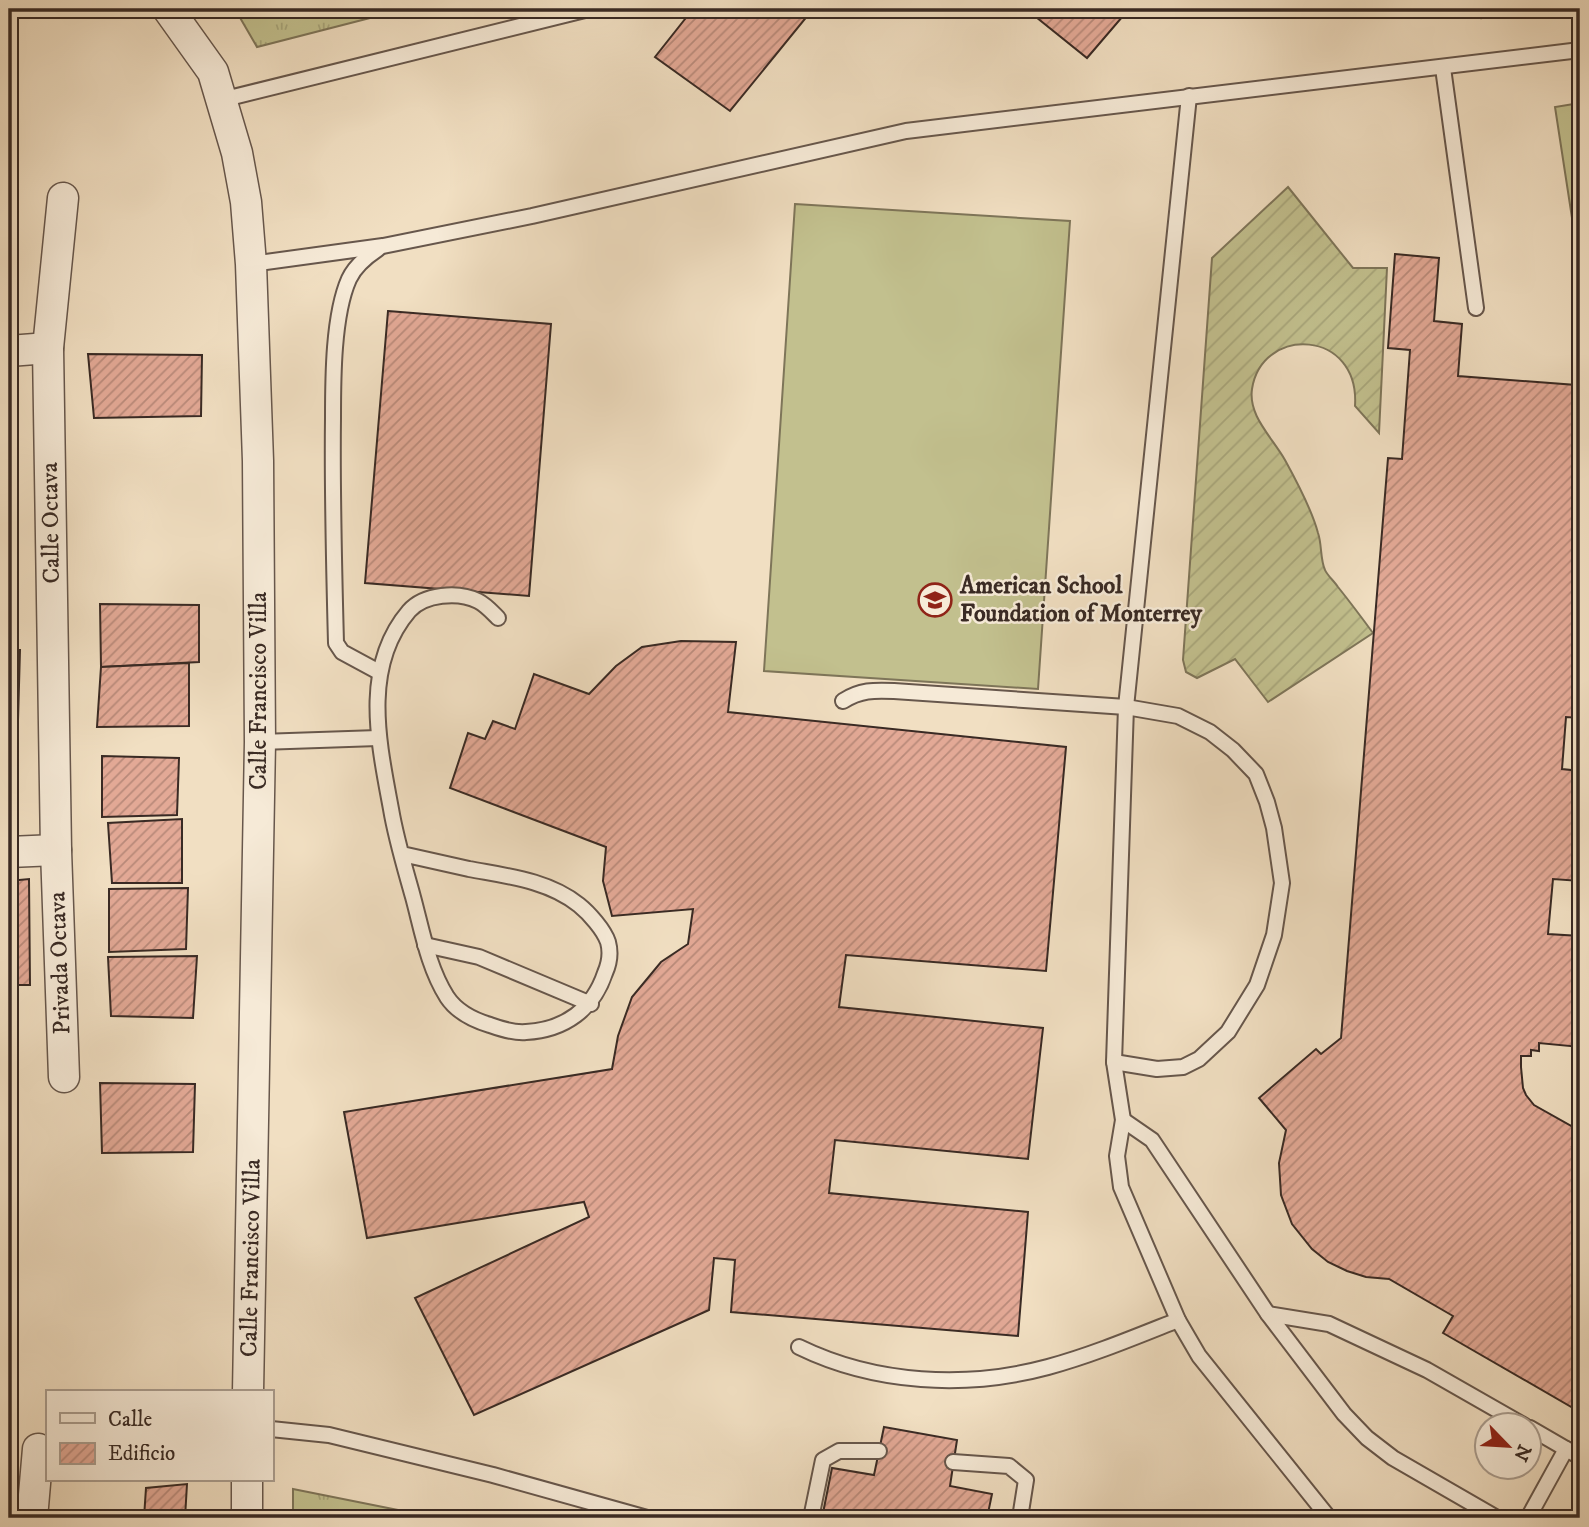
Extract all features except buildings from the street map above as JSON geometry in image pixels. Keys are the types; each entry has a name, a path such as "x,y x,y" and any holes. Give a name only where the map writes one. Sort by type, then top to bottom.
{"street":[{"name":"Calle Francisco Villa","path":"168,9 213,72 237,153 246,202 251,264 258,461 260,742 248,1390"},
{"name":"Calle Octava","path":"56,850 48,348 63,198"},
{"path":"9,351 48,348"},
{"path":"9,852 56,850"},
{"name":"Privada Octava","path":"56,850 64,1077"},
{"path":"32,1518 38,1449"},
{"path":"247,1482 247,1518"}],"lane":[{"path":"221,100 589,9"},
{"path":"251,264 383,246 532,216 906,131 1580,50"},
{"path":"1443,68 1476,308"},
{"path":"1189,96 1126,708 1114,1062 1122,1120 1117,1156 1121,1187 1178,1320 1199,1356 1329,1518"},
{"path":"379,672 342,652 336,643 332,483 333,377 341,310 349,279 362,259 383,246"},
{"path":"402,854 520,879 554,890 578,904 608,941 609,962 591,1004 571,1020 551,1028 524,1033 475,1020 457,1009 447,997 430,961 392,818 378,738 379,672 386,647 411,608 424,600 462,596 478,601 498,618"},
{"path":"844,701 855,693 883,691 1126,708 1178,716 1210,732 1233,750 1256,774 1274,828 1282,883 1274,935 1257,985 1228,1031 1199,1059 1183,1067 1157,1069 1114,1062"},
{"path":"260,742 378,738"},
{"path":"425,944 479,957 591,1004"},
{"path":"1122,1120 1152,1140 1268,1314 1344,1414 1367,1438 1393,1458 1497,1518"},
{"path":"1268,1314 1329,1324 1427,1370 1500,1412"},
{"path":"799,1347 839,1365 904,1378 955,1381 1048,1367 1178,1320"},
{"path":"273,1429 329,1435 505,1478 647,1518"},
{"path":"1544,1436 1580,1457"},
{"path":"1528,1518 1566,1449"},
{"path":"811,1518 823,1460 839,1451 879,1451"},
{"path":"953,1462 1009,1466 1026,1479 1020,1518"}],"green space":[{"path":"235,9 405,9 257,47"},
{"path":"1580,103 1580,270 1555,107"},
{"path":"1288,187 1353,268 1387,268 1379,433 1355,406 1352,381 1342,362 1327,350 1309,345 1290,346 1273,354 1260,368 1252,389 1257,417 1285,460 1312,515 1325,570 1373,633 1268,702 1235,659 1197,678 1186,672 1183,660 1212,258"},
{"path":"795,204 1070,221 1038,689 764,671"},
{"path":"293,1489 438,1518 293,1518"}],"place":[{"name":"American School Foundation of Monterrey","path":"935,600"}]}
